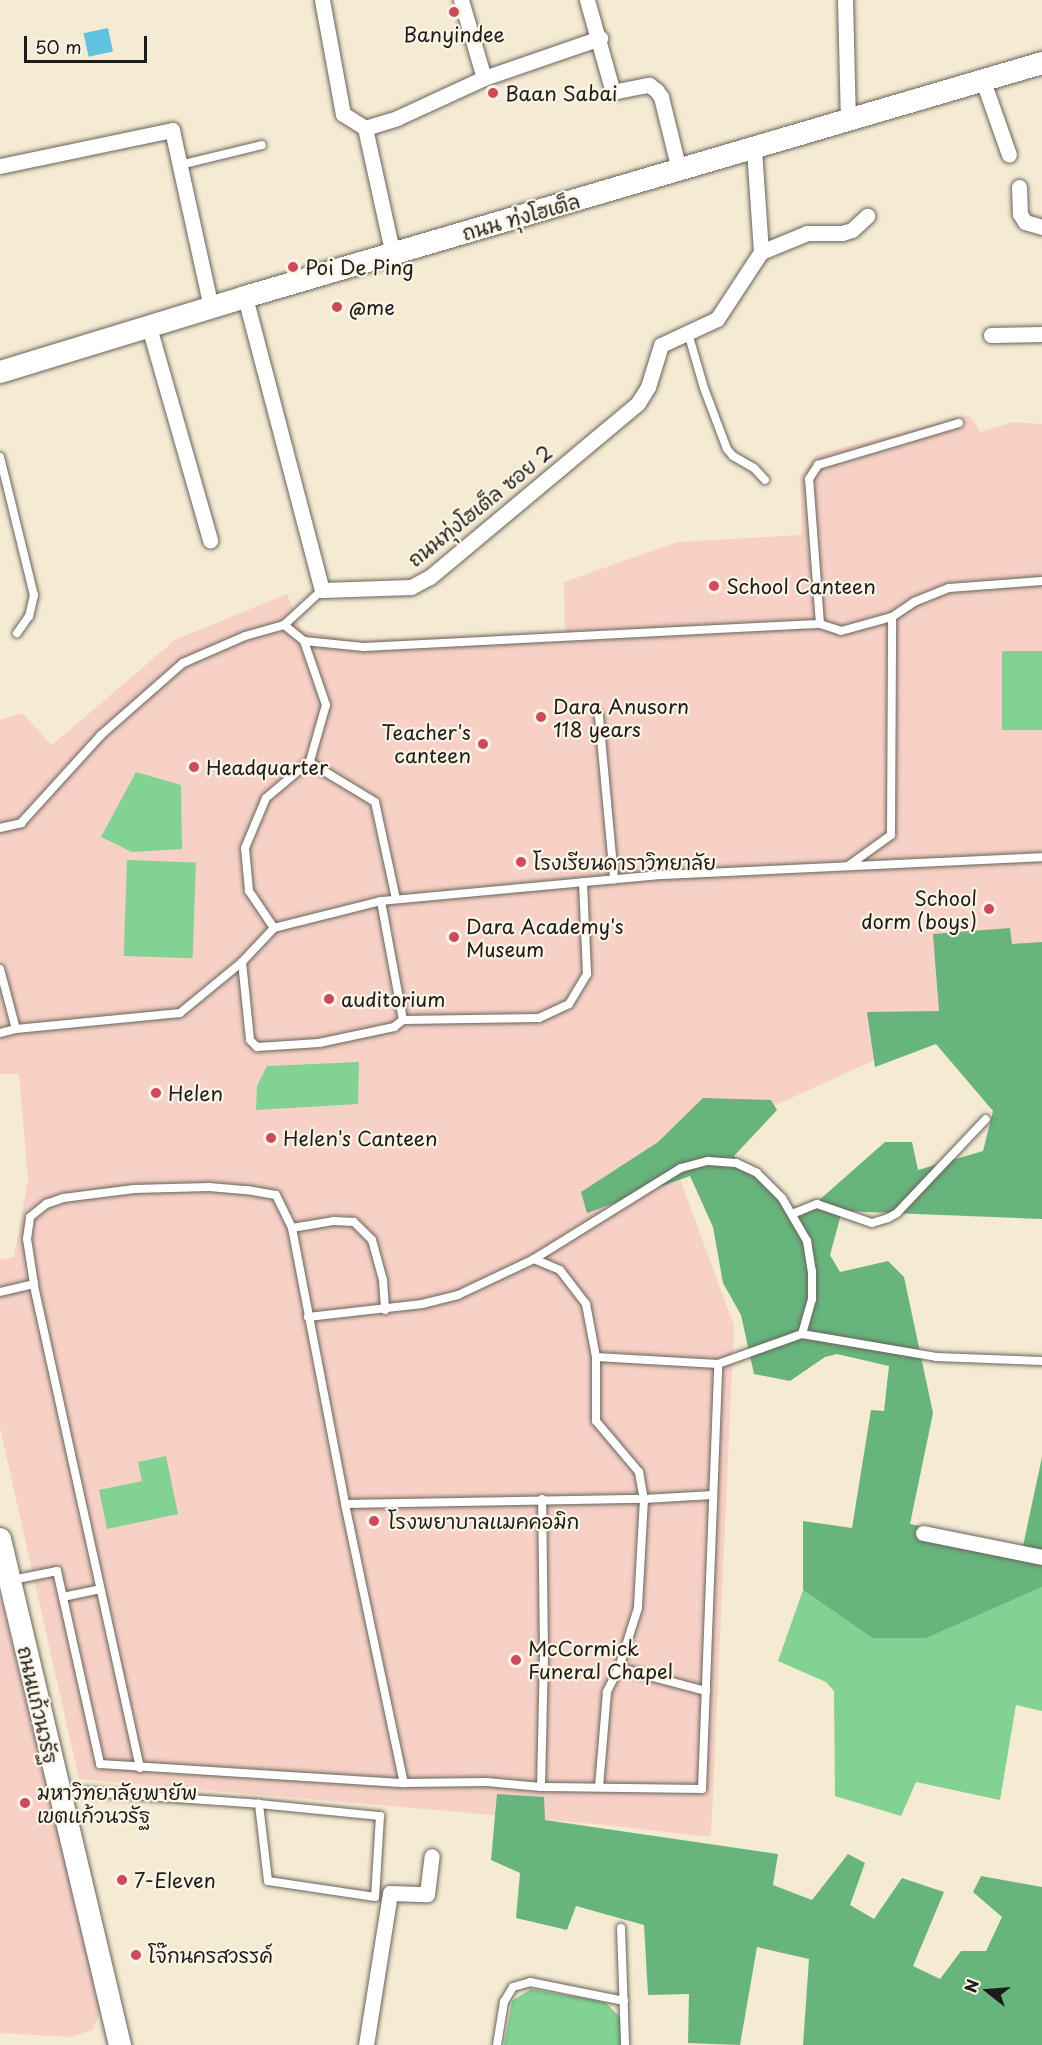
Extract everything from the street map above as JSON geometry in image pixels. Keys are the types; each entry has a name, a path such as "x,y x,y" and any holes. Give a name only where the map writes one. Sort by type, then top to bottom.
{"street":[{"path":"322,0 343,114 365,128 393,255"},
{"path":"461,0 484,78"},
{"path":"587,0 600,38 612,88 618,91 649,85 661,97 679,170"},
{"path":"845,0 848,120"},
{"path":"365,128 397,118 484,78 600,38"},
{"name":"ถนน ทุ่งโฮเต็ล","path":"0,372 245,297 1042,63"},
{"path":"983,81 1009,155"},
{"path":"0,166 172,130 211,308"},
{"path":"754,148 761,252 807,233 842,233 852,230 867,216"},
{"path":"1019,187 1020,214 1025,222 1042,227"},
{"name":"ถนนทุ่งโฮเต็ล ซอย 2","path":"322,590 411,586 430,577 638,403 648,387 661,345 717,319 761,252"},
{"path":"245,297 322,590"},
{"path":"149,327 210,540"},
{"path":"991,335 1042,334"},
{"path":"923,1533 1042,1557"},
{"name":"ถนนแก้วนวรัฐ","path":"0,1539 6,1575 120,2045"},
{"path":"366,2045 390,1893 427,1894 432,1856"}],"lane":[{"path":"180,165 262,146"},
{"path":"688,333 704,388 727,449 733,456 754,468 765,480"},
{"path":"820,624 809,479 818,465 959,423"},
{"path":"0,457 34,595 29,616 17,633"},
{"path":"304,641 364,647 820,624 842,631 892,617 914,602 949,588 1042,581"},
{"path":"0,828 21,823 101,735 183,663 244,636 284,625 322,590"},
{"path":"847,866 891,835 892,617"},
{"path":"274,928 249,891 245,848 266,798 309,762 326,705 304,641 284,625"},
{"path":"599,716 614,879"},
{"path":"309,762 375,802 396,899"},
{"path":"0,1033 16,1029 180,1013 242,962 274,928 381,901 614,879 1042,858"},
{"path":"242,962 250,1040 257,1047 264,1049 319,1042 394,1028 403,1020 539,1018 569,1004 587,974 583,882"},
{"path":"381,901 403,1020"},
{"path":"0,969 16,1029"},
{"path":"792,1214 817,1204 872,1222 888,1218 897,1213 986,1119"},
{"path":"308,1317 385,1310 458,1295 534,1259 681,1168 708,1161 736,1162 757,1173 782,1198 807,1241 812,1271 812,1299 802,1334"},
{"path":"140,1768 34,1284 27,1239 30,1217 46,1204 63,1198 134,1189 247,1190 276,1195 292,1228 345,1504 404,1783"},
{"path":"292,1228 334,1221 354,1222 372,1240 383,1280 385,1310"},
{"path":"534,1259 560,1270 586,1304 596,1357 596,1421 639,1472 645,1499 638,1608 619,1668 607,1692 599,1787"},
{"path":"0,1292 34,1284"},
{"path":"596,1357 718,1364 802,1334 936,1357 1042,1360"},
{"path":"6,1575 57,1571 100,1764 404,1783 487,1782 542,1787 702,1789 718,1364"},
{"path":"345,1504 645,1499 713,1495"},
{"path":"542,1499 544,1663 542,1787"},
{"path":"63,1597 100,1589"},
{"path":"619,1668 706,1691"},
{"path":"57,1790 259,1804 380,1816 375,1897 268,1881 259,1804"},
{"path":"621,1928 625,2045"},
{"path":"497,2045 504,2002 513,1988 530,1982 624,2001"}],"shaded area":[{"path":"970,415 980,432 1012,422 1042,424 1042,978 974,1015 666,1155 679,1176 734,1326 711,1837 606,1825 79,1779 0,1428 0,1260 14,1257 28,1180 19,1074 0,1074 0,720 22,713 52,745 175,640 287,594 301,630 356,641 565,632 564,582 678,542 802,535 800,477 816,455"},
{"name":"มหาวิทยาลัยพายัพ เขตแก้วนวรัฐ","path":"0,1595 101,2010 93,2030 70,2037 0,2033"}],"green space":[{"path":"1002,651 1042,651 1042,730 1002,730"},
{"path":"136,772 181,785 182,849 132,852 101,837"},
{"path":"127,860 196,862 193,958 124,956"},
{"path":"1010,928 1012,944 1042,942 1042,1219 842,1211 830,1255 840,1272 888,1261 904,1277 933,1413 910,1524 1023,1546 1042,1457 1042,1587 927,1638 872,1638 803,1590 803,1521 852,1528 871,1410 884,1411 889,1366 837,1354 825,1357 790,1381 754,1374 741,1315 723,1283 713,1227 690,1176 587,1213 581,1192 658,1142 703,1098 771,1100 777,1110 734,1156 800,1217 885,1142 912,1142 918,1170 983,1151 993,1111 936,1044 875,1067 867,1012 939,1011 933,934"},
{"path":"359,1062 358,1104 256,1110 257,1086 267,1066"},
{"path":"166,1456 178,1514 107,1529 99,1490 142,1481 138,1462"},
{"path":"1042,1587 1042,1711 1016,1705 1000,1800 916,1782 901,1816 835,1796 834,1691 826,1682 778,1661 803,1590 872,1638 927,1638"},
{"path":"497,1794 544,1797 545,1820 778,1854 773,1885 812,1900 848,1854 865,1863 850,1905 874,1919 902,1878 944,1892 913,1966 940,1979 961,1951 986,1951 1002,1917 973,1892 981,1876 1042,1887 1042,2045 803,2045 809,1959 757,1947 740,2045 688,2043 689,1994 648,1995 644,1925 576,1906 567,1930 516,1918 520,1873 491,1860"},
{"path":"531,1989 605,2002 620,2017 626,2045 504,2045 512,2001"}],"water":[{"path":"108,28 113,51 89,57 84,33"}],"place":[{"name":"Banyindee","path":"454,12"},
{"name":"Baan Sabai","path":"493,93"},
{"name":"Poi De Ping","path":"293,267"},
{"name":"@me","path":"337,307"},
{"name":"School Canteen","path":"714,586"},
{"name":"Dara Anusorn 118 years","path":"541,717"},
{"name":"Teacher's canteen","path":"483,744"},
{"name":"Headquarter","path":"194,767"},
{"name":"โรงเรียนดาราวิทยาลัย","path":"521,862"},
{"name":"School dorm (boys)","path":"989,909"},
{"name":"Dara Academy's Museum","path":"454,937"},
{"name":"auditorium","path":"329,999"},
{"name":"Helen","path":"156,1093"},
{"name":"Helen's Canteen","path":"271,1138"},
{"name":"โรงพยาบาลแมคคอมิก","path":"374,1521"},
{"name":"McCormick Funeral Chapel","path":"516,1660"},
{"name":"มหาวิทยาลัยพายัพ เขตแก้วนวรัฐ","path":"25,1803"},
{"name":"7-Eleven","path":"122,1880"},
{"name":"โจ๊กนครสวรรค์","path":"136,1955"}]}
